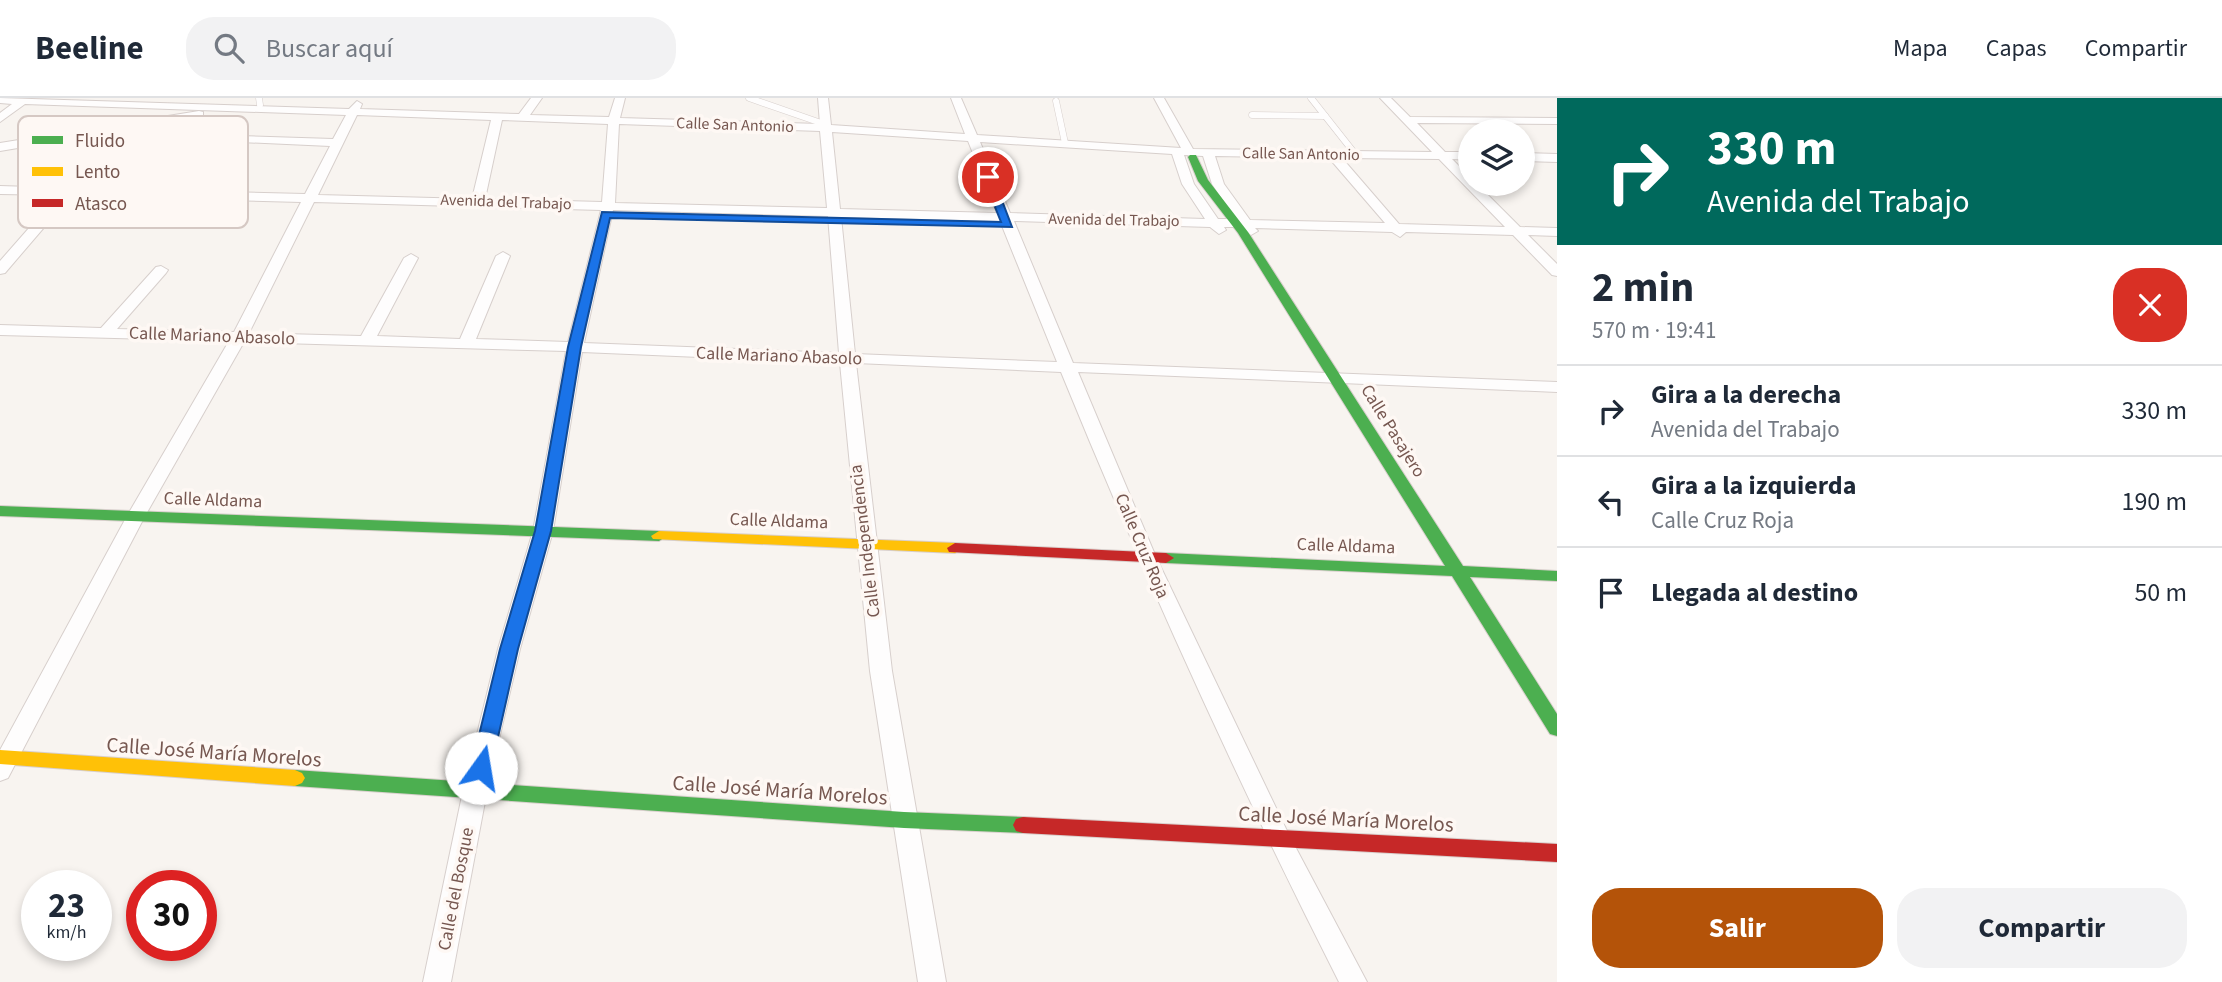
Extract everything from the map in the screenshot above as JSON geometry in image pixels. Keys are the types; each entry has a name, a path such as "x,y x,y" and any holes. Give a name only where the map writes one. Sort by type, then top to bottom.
{"street":[{"path":"187,116 241,107 259,101 307,98"},
{"path":"2,762 136,516 240,336 360,98"},
{"path":"522,118 537,98"},
{"name":"Calle del Bosque","path":"437,982 475,791 509,649 543,531 575,347 607,211 614,120 620,98"},
{"name":"Calle Independencia","path":"823,98 865,544 904,820 932,982"},
{"name":"Calle Cruz Roja","path":"956,98 1146,557 1277,836 1353,982"},
{"name":"Calle Pasajero","path":"1159,98 1192,153 1203,181 1337,378 1557,729"},
{"path":"1385,98 1557,272"},
{"name":"Calle San Antonio","path":"0,100 214,102 241,107 455,111 497,117 824,126 1192,153 1458,156"},
{"path":"0,119 22,101"},
{"path":"131,116 144,101"},
{"path":"478,201 497,117"},
{"path":"1406,120 1557,121"},
{"path":"248,139 338,143"},
{"path":"0,147 18,144"},
{"path":"1332,155 1399,231"},
{"path":"1535,157 1557,158"},
{"name":"Avenida del Trabajo","path":"0,190 18,192"},
{"name":"Avenida del Trabajo","path":"0,199 18,198"},
{"name":"Avenida del Trabajo","path":"248,200 1399,231 1520,235 1557,239"},
{"name":"Avenida del Trabajo","path":"308,201 478,201 607,211"},
{"path":"0,270 36,228"},
{"name":"Avenida del Trabajo","path":"1520,235 1557,232"},
{"path":"466,344 503,256"},
{"path":"367,340 411,258"},
{"path":"105,332 161,270"},
{"name":"Calle Mariano Abasolo","path":"0,330 575,347 1557,387"},
{"name":"Calle Aldama","path":"0,511 865,544 1557,576"},
{"name":"Calle José María Morelos","path":"2,762 904,820 1277,836 1557,853"}],"lane":[{"path":"749,98 824,126"},
{"path":"1311,98 1356,155"},
{"path":"1056,101 1065,143"},
{"path":"1252,115 1325,116"}],"traffic: fast":[{"path":"1193,157 1203,181 1243,232 1557,729"},
{"path":"0,511 659,536"},
{"path":"1166,558 1557,576"},
{"path":"295,778 904,820 1023,825"}],"traffic: slow":[{"path":"659,536 955,548"},
{"path":"0,757 295,778"}],"traffic: jam":[{"path":"955,548 1166,558"},
{"path":"1023,825 1557,853"}],"route":[{"path":"481,768 509,649 543,531 575,347 605,215 1008,225 988,177"}]}
